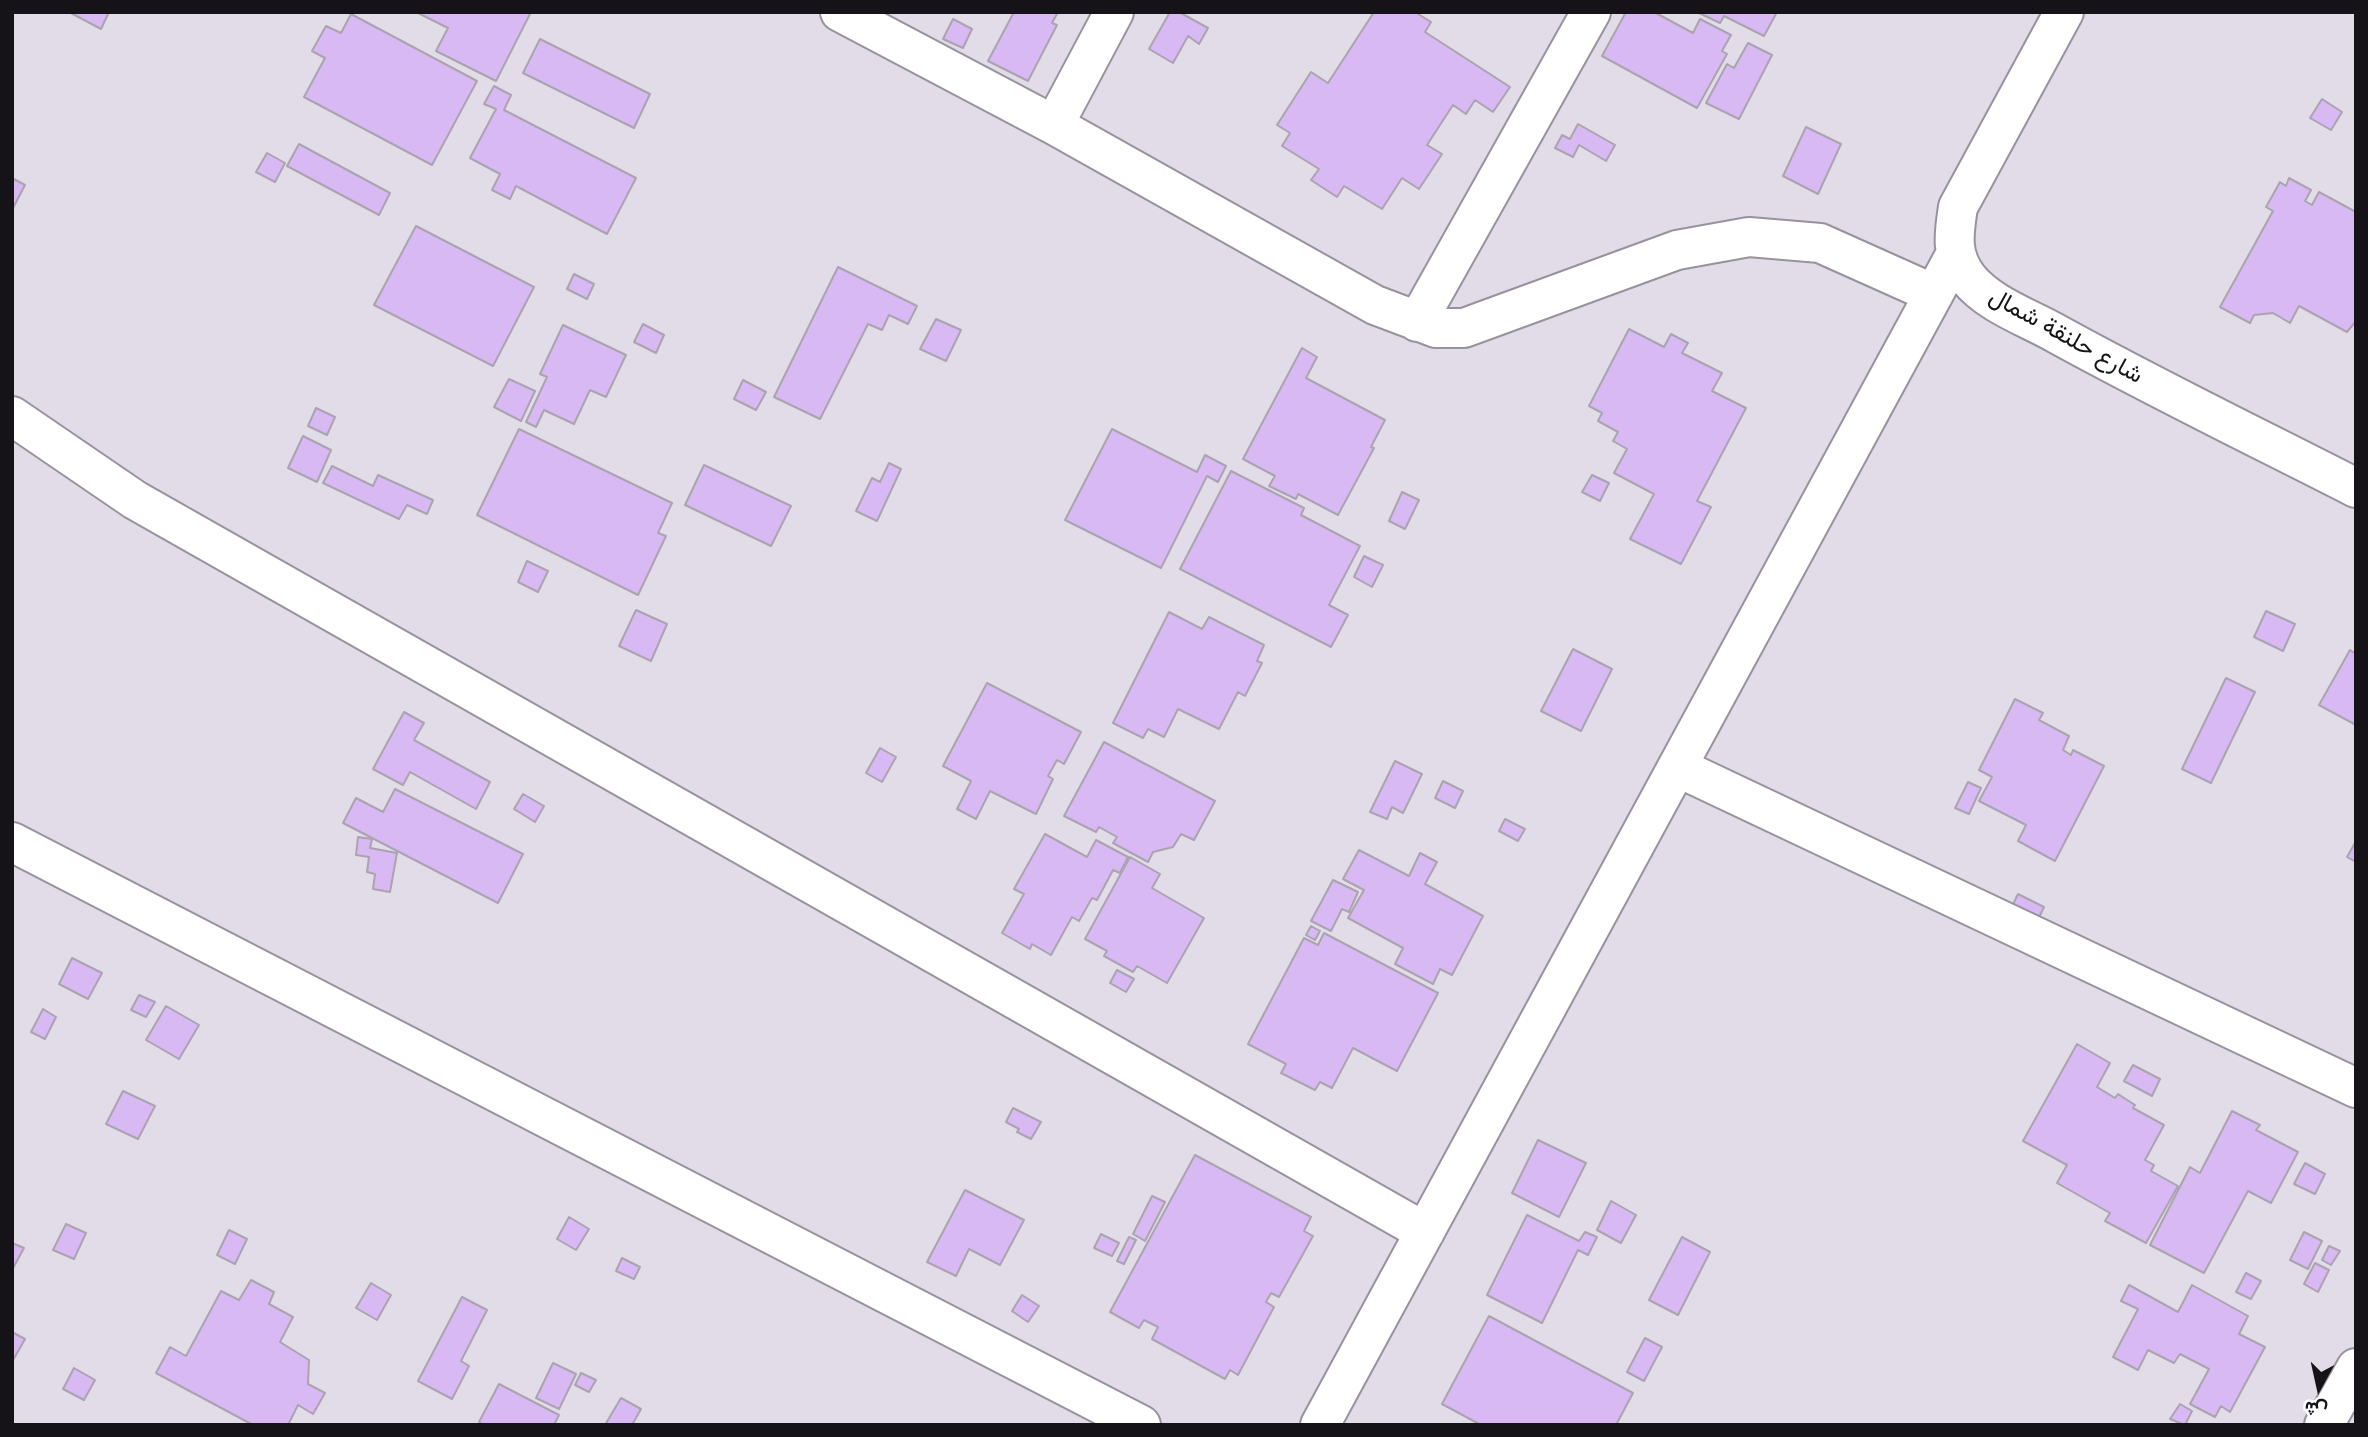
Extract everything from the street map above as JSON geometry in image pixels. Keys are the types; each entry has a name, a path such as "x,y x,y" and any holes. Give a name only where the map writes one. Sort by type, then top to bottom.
{"street":[{"path":"840,12 1054,125 1375,304 1436,328 1464,328 1677,250 1749,237 1821,243 1934,295"},
{"path":"1054,125 1114,12"},
{"path":"1417,322 1591,12"},
{"path":"1320,1425 1955,256 1954,234 1958,207 2064,12"},
{"name":"شارع حلنقة شمال","path":"1955,256 1968,278 1987,295 2356,488"},
{"path":"12,416 147,507 1425,1232"},
{"path":"1677,767 2356,1088"},
{"path":"12,842 1141,1425"},
{"path":"2324,1425 2356,1368"}],"building":[{"path":"69,12 109,12 101,29"},
{"path":"416,12 531,12 496,81 436,51 448,28"},
{"path":"1014,12 1058,12 1052,23 1057,25 1028,81 988,61"},
{"path":"1170,12 1179,12 1208,28 1199,44 1188,36 1173,63 1149,49"},
{"path":"1374,12 1415,12 1431,22 1425,32 1510,87 1493,112 1475,100 1466,114 1453,105 1427,145 1442,154 1419,189 1402,178 1382,209 1344,186 1337,197 1311,180 1319,169 1282,146 1290,133 1277,125 1311,72 1328,83"},
{"path":"1626,12 1654,12 1693,33 1700,19 1731,35 1722,51 1727,54 1697,108 1602,56"},
{"path":"1777,12 1764,36 1724,16 1720,23 1699,13"},
{"path":"351,14 477,81 432,165 304,97 325,58 312,51 326,26 341,33"},
{"path":"953,19 972,29 963,48 943,39"},
{"path":"540,39 650,94 634,128 523,73"},
{"path":"1748,43 1772,55 1739,119 1706,103 1727,64 1734,68"},
{"path":"494,86 511,95 504,110 636,178 607,234 516,186 510,199 492,190 500,174 470,158 496,109 484,104"},
{"path":"2322,99 2342,112 2331,130 2310,118"},
{"path":"1578,124 1615,145 1606,161 1579,145 1573,157 1555,148 1562,135 1570,139"},
{"path":"1806,127 1841,144 1818,194 1783,176"},
{"path":"299,144 390,193 379,215 287,166"},
{"path":"267,153 285,163 275,182 256,172"},
{"path":"12,178 25,185 12,210"},
{"path":"2289,178 2311,190 2305,201 2312,205 2319,192 2356,212 2356,321 2347,332 2299,306 2290,323 2273,313 2254,315 2250,323 2220,307 2273,211 2266,207 2280,182 2286,186"},
{"path":"416,226 534,287 493,366 374,305"},
{"path":"838,267 917,306 908,324 889,315 882,330 868,324 820,419 774,397"},
{"path":"574,274 594,284 587,299 567,289"},
{"path":"936,319 961,330 946,361 920,349"},
{"path":"643,324 664,335 656,353 634,342"},
{"path":"563,325 626,355 606,397 590,390 574,424 544,410 536,427 526,422 547,377 540,374"},
{"path":"1629,329 1664,347 1671,334 1688,343 1682,353 1722,373 1712,391 1746,408 1697,501 1711,507 1681,564 1630,539 1654,494 1614,473 1627,449 1613,441 1618,432 1598,421 1602,413 1589,406"},
{"path":"1302,348 1317,357 1306,378 1385,420 1371,447 1374,448 1338,515 1298,494 1296,499 1269,486 1275,476 1243,459"},
{"path":"509,379 535,391 521,421 494,407"},
{"path":"743,380 766,392 756,410 734,399"},
{"path":"316,408 335,417 327,435 308,426"},
{"path":"519,429 672,503 658,533 666,536 638,595 477,515"},
{"path":"1112,429 1197,472 1205,455 1226,466 1218,482 1207,476 1161,568 1065,520"},
{"path":"303,436 331,450 317,482 288,468"},
{"path":"889,463 901,469 877,521 856,511 872,478 880,482"},
{"path":"704,465 791,506 771,546 685,505"},
{"path":"332,466 373,486 378,475 433,500 427,514 407,505 399,519 323,483"},
{"path":"1231,471 1304,508 1301,515 1360,546 1329,605 1348,615 1331,647 1180,569"},
{"path":"1592,475 1609,483 1600,501 1582,492"},
{"path":"1402,492 1419,500 1405,529 1389,521"},
{"path":"1364,556 1383,565 1372,587 1354,577"},
{"path":"527,561 548,571 538,592 518,582"},
{"path":"636,610 667,624 651,661 619,646"},
{"path":"2266,611 2295,624 2283,651 2254,637"},
{"path":"1169,612 1202,629 1209,617 1264,645 1257,661 1262,663 1245,696 1238,692 1219,729 1178,709 1164,737 1148,729 1143,738 1113,723"},
{"path":"1573,649 1612,669 1581,731 1541,711"},
{"path":"2350,650 2356,654 2356,725 2319,705"},
{"path":"2226,678 2255,692 2211,783 2182,769"},
{"path":"987,683 1081,732 1064,764 1057,760 1048,776 1053,779 1036,814 990,791 976,819 957,809 971,781 943,766"},
{"path":"2015,699 2043,713 2039,720 2069,736 2063,750 2071,755 2073,750 2104,766 2055,861 2018,841 2026,825 1979,801 1992,777 1979,770"},
{"path":"404,712 424,723 414,740 490,782 476,809 410,772 403,785 373,769"},
{"path":"1104,742 1215,801 1194,840 1181,834 1173,847 1153,852 1148,862 1113,843 1117,837 1099,827 1096,832 1064,816"},
{"path":"880,748 896,757 882,782 866,773"},
{"path":"1395,761 1422,774 1403,813 1392,807 1387,819 1370,812"},
{"path":"1443,781 1463,791 1455,808 1435,798"},
{"path":"1968,782 1981,788 1969,814 1955,808"},
{"path":"395,789 523,854 498,903 343,823 356,798 383,812"},
{"path":"523,794 544,806 535,822 514,809"},
{"path":"1505,819 1525,829 1518,841 1499,831"},
{"path":"1045,834 1087,857 1096,840 1128,857 1120,873 1113,870 1097,900 1092,898 1079,921 1072,917 1051,955 1032,944 1030,949 1002,933 1024,894 1014,889"},
{"path":"358,837 372,839 370,848 397,853 390,892 373,889 375,874 367,872 369,857 356,855"},
{"path":"2356,841 2356,862 2347,857"},
{"path":"1359,850 1409,876 1420,853 1437,862 1425,884 1483,916 1452,975 1440,969 1433,984 1395,964 1403,948 1348,918 1364,890 1343,879"},
{"path":"1130,857 1160,874 1152,888 1204,918 1167,983 1137,966 1133,972 1104,956 1107,951 1085,939"},
{"path":"1333,880 1358,892 1349,912 1342,909 1331,931 1311,921"},
{"path":"2018,894 2044,907 2035,926 2008,915"},
{"path":"1311,926 1320,931 1315,940 1306,935"},
{"path":"1324,933 1438,993 1397,1071 1353,1048 1332,1088 1320,1082 1315,1090 1281,1073 1286,1064 1248,1044 1304,938 1318,945"},
{"path":"72,958 102,973 88,999 59,984"},
{"path":"1117,970 1134,979 1126,992 1110,983"},
{"path":"139,995 155,1002 146,1017 131,1010"},
{"path":"166,1006 199,1025 179,1059 146,1040"},
{"path":"43,1009 56,1017 45,1039 31,1032"},
{"path":"2077,1044 2110,1063 2097,1087 2115,1098 2118,1094 2135,1105 2133,1108 2164,1125 2145,1160 2154,1165 2151,1171 2178,1186 2146,1243 2105,1221 2110,1213 2057,1183 2067,1165 2023,1141"},
{"path":"2133,1065 2160,1079 2152,1096 2124,1081"},
{"path":"123,1091 155,1106 138,1139 106,1124"},
{"path":"1013,1108 1041,1122 1031,1139 1006,1122"},
{"path":"2232,1111 2260,1125 2256,1130 2298,1152 2271,1203 2248,1191 2204,1273 2150,1245 2190,1167 2200,1173"},
{"path":"1538,1140 1586,1163 1559,1217 1512,1193"},
{"path":"1195,1155 1311,1217 1304,1231 1313,1236 1279,1297 1271,1293 1266,1302 1274,1307 1238,1375 1230,1370 1225,1379 1152,1339 1158,1327 1144,1320 1139,1328 1110,1312"},
{"path":"2305,1163 2325,1174 2315,1194 2294,1184"},
{"path":"965,1190 1024,1220 1000,1265 969,1249 956,1276 927,1262"},
{"path":"1152,1196 1165,1202 1145,1241 1133,1234"},
{"path":"1611,1201 1636,1215 1621,1243 1597,1230"},
{"path":"1527,1215 1579,1241 1585,1232 1597,1237 1588,1255 1578,1250 1542,1323 1487,1295"},
{"path":"569,1217 589,1229 576,1250 557,1239"},
{"path":"66,1224 86,1233 74,1259 53,1250"},
{"path":"229,1230 247,1239 235,1264 217,1255"},
{"path":"2304,1232 2322,1241 2308,1269 2290,1260"},
{"path":"1101,1234 1119,1243 1112,1256 1094,1248"},
{"path":"1129,1237 1136,1240 1124,1264 1117,1261"},
{"path":"1682,1237 1710,1252 1678,1315 1649,1300"},
{"path":"12,1243 24,1248 12,1270"},
{"path":"2329,1246 2340,1251 2331,1265 2322,1260"},
{"path":"622,1258 640,1267 634,1279 616,1271"},
{"path":"2315,1263 2329,1270 2318,1292 2304,1284"},
{"path":"2246,1273 2261,1281 2251,1299 2236,1292"},
{"path":"251,1280 274,1292 269,1304 293,1317 280,1342 309,1360 308,1384 325,1393 313,1414 298,1405 288,1425 253,1425 156,1373 170,1347 186,1356 221,1291 239,1300"},
{"path":"371,1283 391,1295 377,1320 356,1308"},
{"path":"2129,1285 2178,1312 2192,1285 2248,1316 2239,1334 2265,1347 2230,1412 2221,1406 2215,1417 2190,1404 2209,1369 2180,1354 2174,1363 2148,1350 2138,1370 2113,1357 2138,1309 2121,1301"},
{"path":"1022,1295 1039,1306 1028,1322 1012,1311"},
{"path":"462,1297 487,1310 461,1361 469,1366 452,1399 418,1381"},
{"path":"1489,1316 1633,1393 1616,1425 1481,1425 1442,1404"},
{"path":"12,1332 25,1339 12,1362"},
{"path":"1645,1338 1662,1347 1644,1381 1627,1372"},
{"path":"553,1363 576,1374 559,1409 536,1398"},
{"path":"74,1368 95,1380 84,1400 63,1389"},
{"path":"581,1373 596,1380 589,1392 575,1385"},
{"path":"499,1384 559,1415 554,1425 484,1425 479,1422"},
{"path":"621,1398 641,1409 632,1425 605,1425"},
{"path":"2180,1404 2192,1411 2185,1425 2170,1419"}]}
